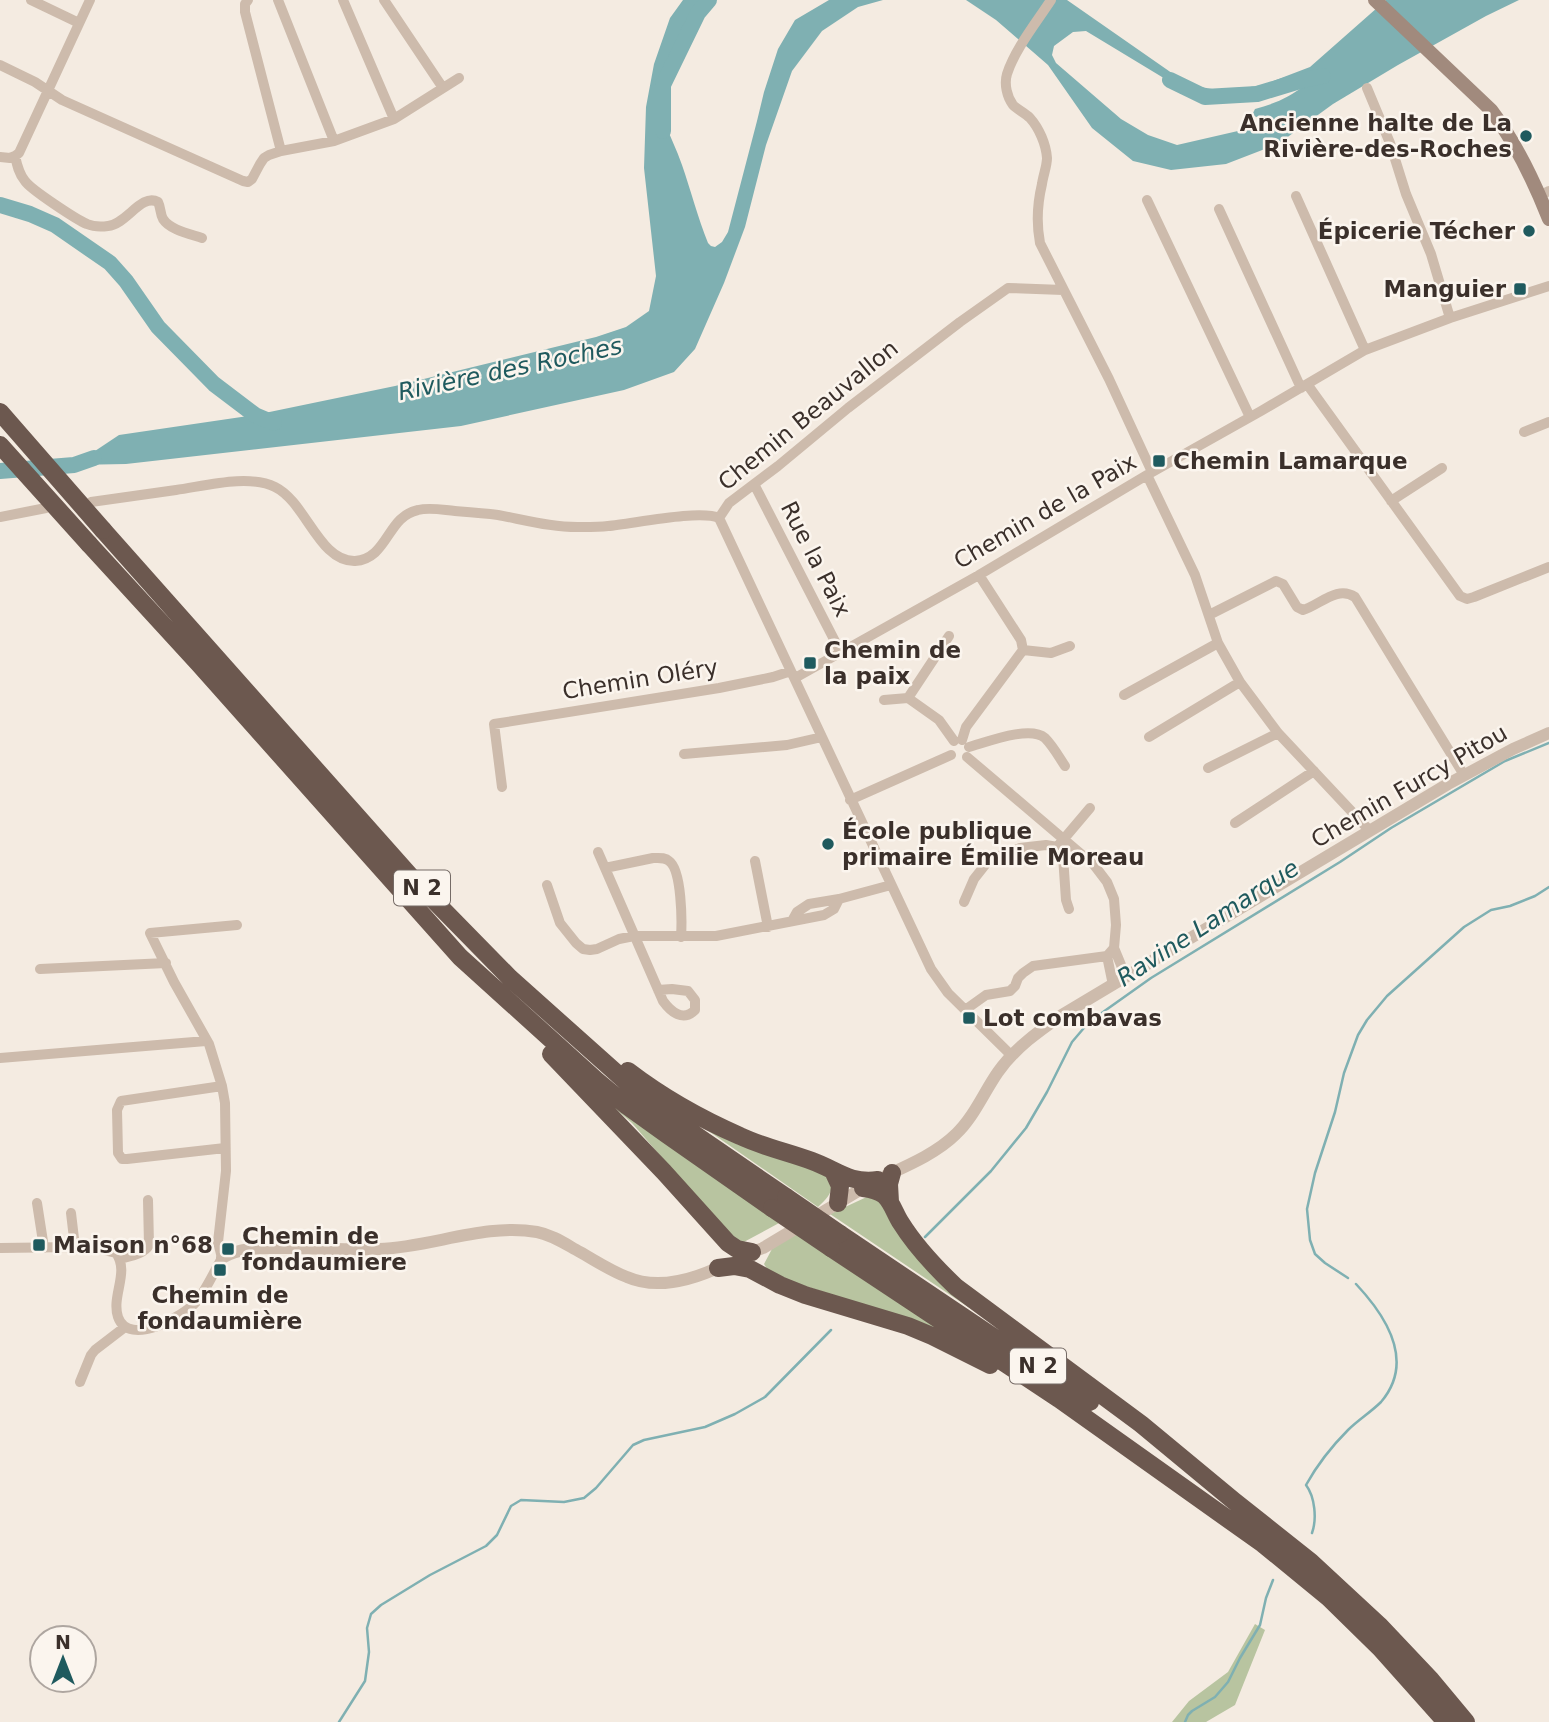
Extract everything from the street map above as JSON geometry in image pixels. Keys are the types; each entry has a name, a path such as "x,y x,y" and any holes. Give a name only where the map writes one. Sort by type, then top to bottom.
{"highway":[{"name":"N 2","path":"0,412 412,878 510,978 640,1095 779,1202 1263,1544 1329,1598 1380,1648 1446,1722"},
{"name":"N 2","path":"0,445 460,957 627,1106 666,1134 779,1202"},
{"path":"460,957 728,1243 737,1249 758,1250 764,1273 780,1285"},
{"path":"510,978 632,1074 669,1099 741,1137 816,1162 842,1176 889,1184 890,1202"},
{"path":"833,1171 840,1186 838,1203"},
{"path":"878,1180 875,1190 890,1202 915,1243 956,1287 1141,1424 1234,1501"},
{"path":"718,1268 726,1252 721,1235"},
{"name":"N 2","path":"835,1241 1063,1383 1234,1501 1311,1562 1353,1600 1401,1647 1466,1722"},
{"path":"718,1268 734,1266 750,1269 805,1295 908,1326 979,1359 1156,1469"}],"main road":[{"path":"1375,0 1491,110 1507,131 1544,193 1549,219"}],"street":[{"path":"31,0 79,23"},
{"path":"0,157 10,158 19,153 90,0"},
{"path":"247,0 245,12 281,151"},
{"path":"278,0 334,141"},
{"path":"343,0 394,119"},
{"path":"384,0 443,89"},
{"path":"1051,0 1020,47 1006,76 1005,86 1009,98 1030,118 1044,144 1047,159 1037,207 1040,243 1109,379 1195,575 1218,643 1240,682 1278,733 1370,831"},
{"path":"0,65 36,82 62,100 248,182 253,179 264,158 281,151 334,141 394,119 459,78"},
{"path":"1367,88 1431,254 1450,318"},
{"path":"15,156 18,170 27,185 85,224 102,227 118,224 152,199 158,202 161,215 167,224 202,238"},
{"path":"1296,196 1365,350"},
{"path":"1147,200 1250,417"},
{"path":"1219,209 1304,386 1460,596 1466,599 1549,567"},
{"name":"Chemin de la Paix","path":"793,675 841,653 979,575 1365,350 1450,318 1549,286"},
{"name":"Chemin Beauvallon","path":"1012,1056 948,993 930,969 719,518 729,503 848,408 1008,288 1063,289"},
{"path":"1524,432 1549,422"},
{"path":"1391,501 1442,468"},
{"path":"91,502 231,482 262,483 288,496 325,545 351,561 375,554 398,521 407,513 421,509 494,514 574,527 704,515 715,515 719,518"},
{"name":"Rue la Paix","path":"754,484 841,653"},
{"path":"0,517 47,508"},
{"path":"979,575 1021,640 1023,650 966,727 963,746 962,760 951,755 951,745 963,746 1023,733 1035,733 1044,738 1065,766"},
{"path":"1209,615 1276,581 1283,584 1297,607 1303,610 1336,594 1346,592 1355,597 1464,775"},
{"path":"908,698 948,636"},
{"path":"1124,695 1218,643"},
{"path":"1023,650 1056,653 1070,646"},
{"name":"Chemin Oléry","path":"502,788 494,724 793,675"},
{"path":"1149,737 1240,682"},
{"path":"884,700 908,698 939,720 1060,843 1094,865 1107,882 1114,899 1116,925 1110,952 1113,985"},
{"path":"1208,768 1278,733"},
{"name":"Chemin Furcy Pitou","path":"222,1258 254,1248 388,1248 487,1233 534,1231 551,1236 628,1278 646,1282 678,1282 718,1268 758,1250 878,1180 934,1151 953,1137 965,1123 1001,1068 1025,1042 1062,1015 1464,775 1549,733"},
{"path":"684,754 787,745 822,737"},
{"path":"850,800 951,755"},
{"path":"1235,823 1314,771"},
{"path":"964,902 974,879 989,860 1020,848 1060,843 1090,808"},
{"path":"1060,843 1069,909"},
{"path":"598,852 658,990"},
{"path":"605,868 653,858 671,862 675,868 681,901 681,937"},
{"path":"755,861 768,926"},
{"path":"547,885 560,923 576,943 590,950 634,936 716,936 792,921 797,912 809,904 891,885"},
{"path":"0,1248 75,1247 116,1253 121,1268 117,1315 125,1327 150,1329 183,1313 195,1303 222,1258 218,1242 226,1171 225,1103 213,1056 150,933 237,925"},
{"path":"1110,952 1126,976"},
{"path":"965,1010 986,995 1010,991 1018,978 1033,966 1110,952"},
{"path":"40,969 166,963"},
{"path":"0,1058 206,1041"},
{"path":"222,1086 121,1101 117,1110 118,1143 119,1156 127,1159 225,1148"},
{"path":"120,1259 147,1249 149,1245 148,1200"},
{"path":"37,1203 44,1248"},
{"path":"71,1213 75,1247"},
{"path":"80,1382 95,1350 125,1327"}],"green space":[{"path":"608,1097 781,1222 742,1243 733,1240 632,1123 605,1100"},
{"path":"687,1116 826,1173 831,1183 829,1195 818,1207"},
{"path":"871,1195 878,1197 1026,1346 830,1214"},
{"path":"796,1233 941,1330 769,1272 764,1264 772,1249"},
{"path":"1255,1624 1265,1630 1235,1705 1206,1722 1172,1722 1189,1701 1228,1672"}],"water":[{"path":"683,0 716,0 685,40 668,70 663,86 664,120 704,234 708,243 715,247 728,232 764,92 778,49 795,20 829,0 883,0 858,7 822,31 792,71 766,145 745,227 724,283 695,349 674,372 624,390 461,426 126,464 74,465 119,435 255,415 395,386 596,337 626,327 649,311 656,276 644,168 646,107 654,64 670,18"},
{"path":"966,0 1067,0 1189,85 1224,91 1263,85 1310,67 1386,0 1519,0 1398,65 1333,104 1278,144 1226,164 1171,170 1133,161 1092,128 1048,65 996,20","holes":["1086,31 1162,77 1205,97 1237,98 1300,79 1305,85 1282,100 1255,109 1254,116 1265,120 1264,125 1177,145 1148,135 1121,119 1056,63 1052,55 1054,46 1073,32"]}],"waterway":[{"path":"663,131 663,85 698,13 709,0"},
{"path":"1170,80 1205,97 1257,94 1323,76"},
{"path":"0,205 55,225 110,263 158,327 214,384 255,415 274,423"},
{"name":"Rivière des Roches","path":"0,471 74,465 94,458"},
{"name":"Ravine Lamarque","path":"925,1237 991,1171 1026,1128 1072,1042 1089,1022 1151,978 1391,828 1505,761 1549,743"},
{"path":"1348,1278 1315,1254 1310,1240 1307,1209 1344,1073 1358,1035 1387,996 1464,927 1491,910 1510,906 1549,887"},
{"path":"1312,1533 1314,1508 1306,1485 1342,1436 1381,1402 1396,1371 1393,1340 1377,1310 1356,1284"},
{"name":"Ravine Lamarque","path":"339,1722 365,1681 369,1652 367,1628 371,1614 381,1605 430,1575 486,1546 497,1535 511,1506 521,1500 564,1502 584,1498 633,1445 644,1440 705,1427 765,1397 831,1330"},
{"path":"1185,1722 1192,1711 1215,1697 1228,1682 1260,1625 1273,1580"}],"place":[{"name":"Ancienne halte de La Rivière-des-Roches","path":"1526,136"},
{"name":"Épicerie Técher","path":"1529,231"},
{"name":"Manguier","path":"1520,289"},
{"name":"Chemin Lamarque","path":"1159,461"},
{"name":"Chemin de la paix","path":"810,663"},
{"name":"École publique primaire Émilie Moreau","path":"828,844"},
{"name":"Lot combavas","path":"969,1018"},
{"name":"Maison n°68","path":"39,1245"},
{"name":"Chemin de fondaumiere","path":"228,1249"},
{"name":"Chemin de fondaumière","path":"220,1270"}]}
